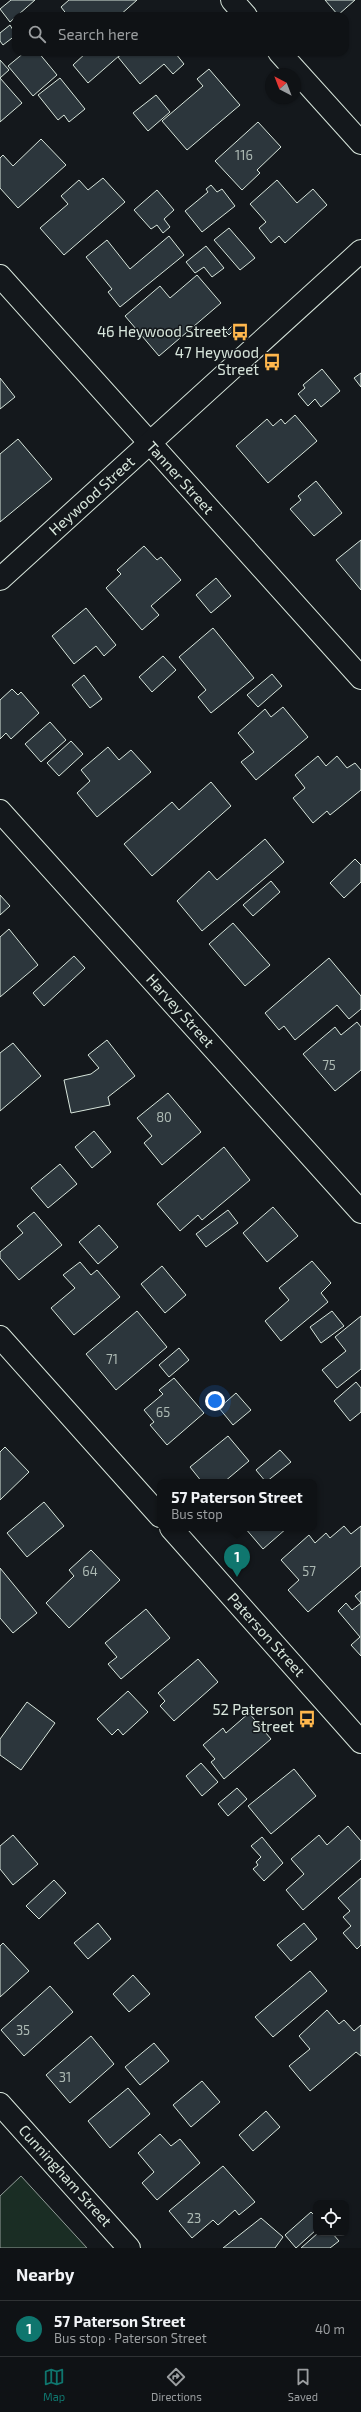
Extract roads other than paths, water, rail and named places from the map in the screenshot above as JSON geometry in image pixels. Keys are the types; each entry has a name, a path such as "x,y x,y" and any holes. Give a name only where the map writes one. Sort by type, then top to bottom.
{"street":[{"path":"232,0 242,12"},
{"path":"283,56 361,143"},
{"name":"Heywood Street","path":"0,579 361,251"},
{"name":"Tanner Street","path":"0,276 361,678"},
{"name":"Harvey Street","path":"0,811 361,1212"},
{"path":"0,1337 157,1513"},
{"name":"Paterson Street","path":"173,1531 361,1742"},
{"name":"Cunningham Street","path":"0,2104 129,2248"}],"place":[{"name":"46 Heywood Street","path":"240,332"},
{"name":"47 Heywood Street","path":"272,362"},
{"name":"57 Paterson Street","path":"237,1577"},
{"name":"52 Paterson Street","path":"307,1719"}]}
